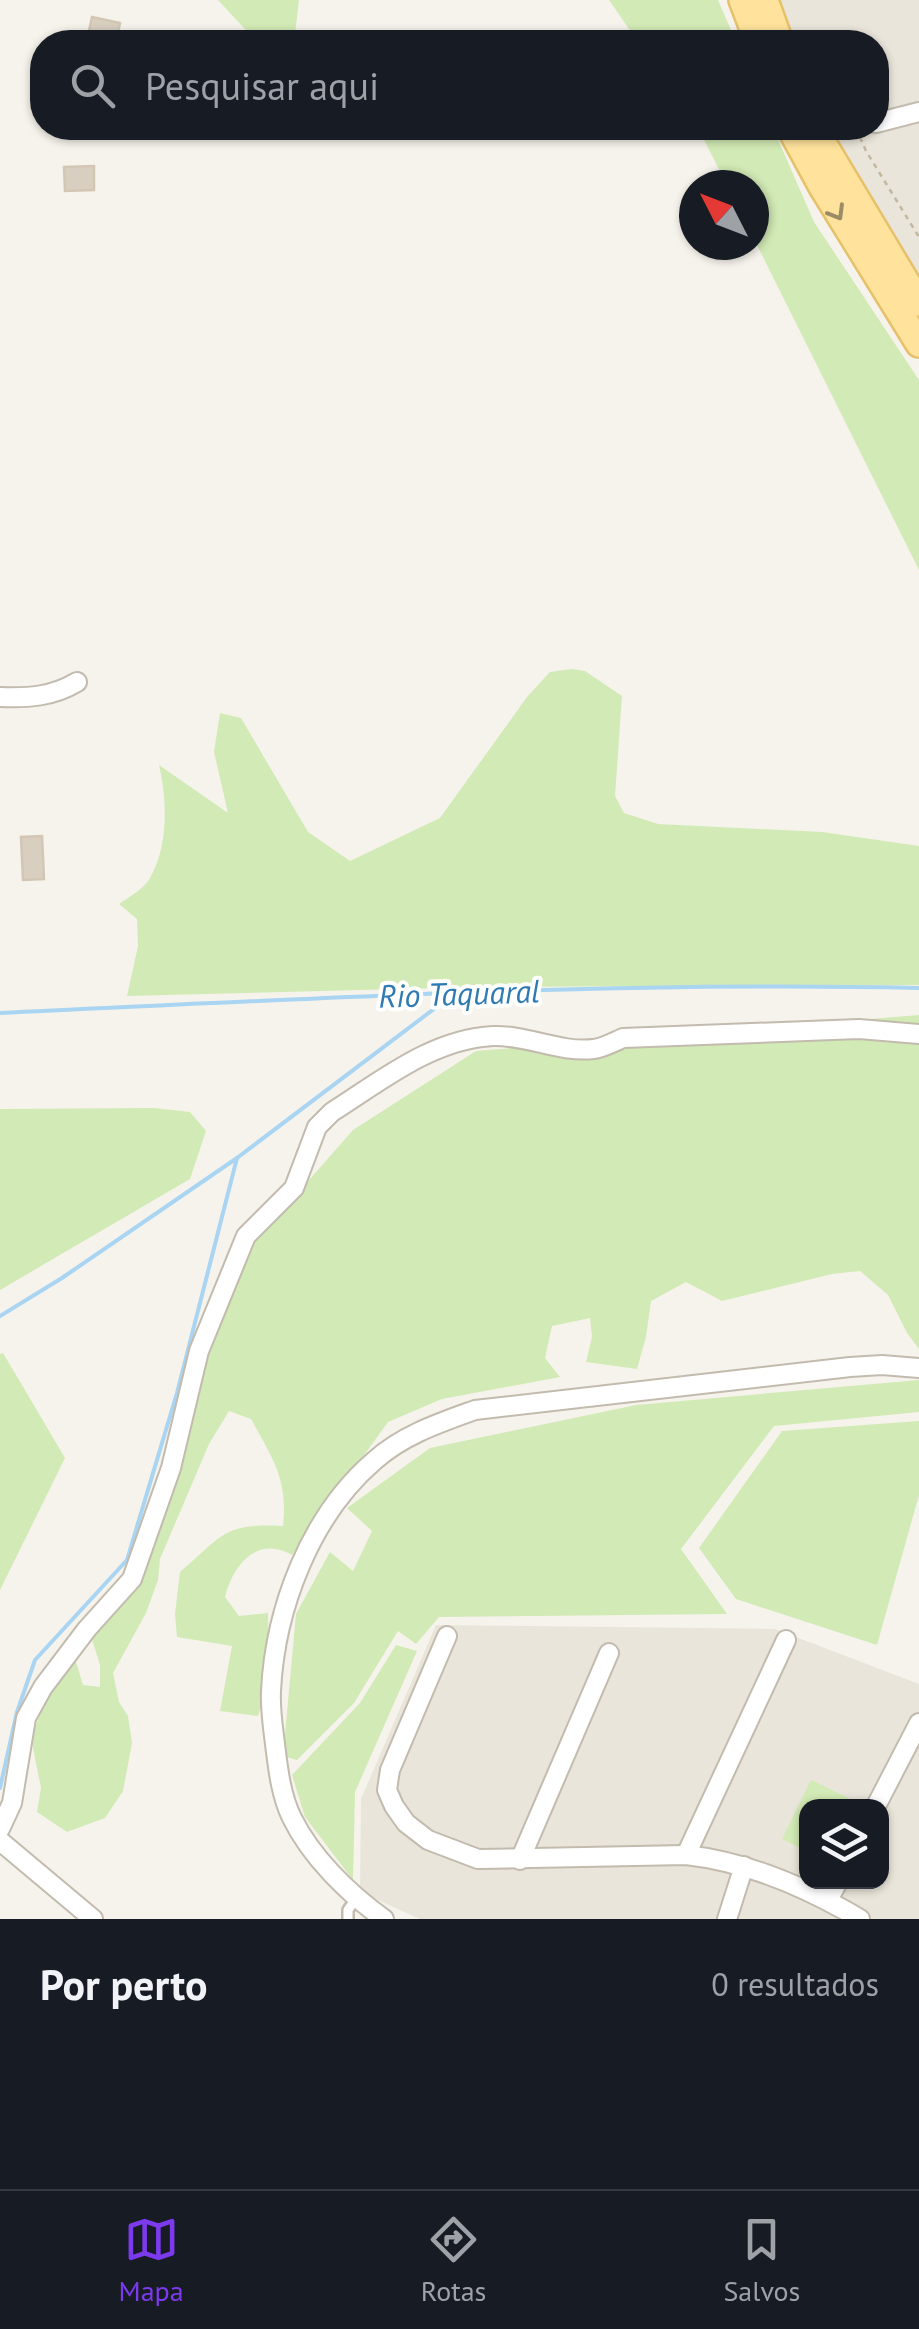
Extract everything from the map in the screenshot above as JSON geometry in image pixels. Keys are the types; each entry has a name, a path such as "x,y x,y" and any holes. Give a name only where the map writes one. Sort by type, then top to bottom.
{"main road":[{"path":"742,0 753,30"},
{"path":"765,0 776,30"},
{"path":"815,140 836,211 919,344"},
{"path":"818,140 919,303"}],"street":[{"path":"889,120 919,112"},
{"path":"0,697 32,698 76,682"},
{"path":"0,1830 12,1802 26,1718 43,1686 132,1579 138,1566 171,1468 199,1351 246,1236 294,1188 317,1127 332,1112 439,1047 489,1036 519,1036 560,1047 596,1049 623,1038 858,1030 919,1034"},
{"path":"384,1919 324,1864 290,1815 277,1765 270,1696 278,1628 300,1567 342,1495 373,1462 397,1443 426,1428 475,1410 850,1367 919,1368"},
{"path":"447,1636 397,1749 388,1790 406,1822 428,1840 478,1859 686,1855 744,1866 828,1900 860,1919"},
{"path":"686,1855 786,1640"},
{"path":"520,1860 609,1654"},
{"path":"880,1799 919,1723"},
{"path":"0,1841 93,1919"},
{"path":"727,1919 744,1866"},
{"path":"828,1900 834,1889"}],"lane":[{"path":"348,1919 348,1910 358,1897"}],"path":[{"path":"861,140 919,236"}],"shaded area":[{"path":"777,0 919,0 919,288 835,140 889,140 889,30 788,30"},
{"path":"436,1625 775,1629 919,1684 919,1919 420,1919 360,1892 361,1799"}],"green space":[{"path":"218,0 299,0 295,30 246,30"},
{"path":"609,0 718,0 731,30 630,30"},
{"path":"704,140 778,140 814,222 919,380 919,570 764,260 769,260 769,170 719,170"},
{"path":"585,671 622,696 615,796 624,813 658,824 822,832 919,846 919,985 476,987 127,996 138,946 137,919 119,904 148,882 161,851 165,807 159,765 228,813 214,752 220,713 241,718 308,832 350,861 440,818 527,697 550,672"},
{"path":"919,1015 919,1349 888,1295 860,1271 832,1274 722,1301 686,1282 651,1301 637,1369 586,1362 592,1337 590,1318 552,1326 545,1358 560,1377 442,1399 388,1422 292,1555 268,1549 248,1556 240,1564 225,1597 239,1616 268,1613 269,1677 258,1716 220,1711 232,1646 177,1637 175,1614 180,1572 216,1540 235,1529 283,1526 281,1482 272,1458 251,1419 229,1411 209,1444 160,1559 158,1580 146,1613 113,1673 119,1702 128,1716 132,1743 123,1791 105,1818 67,1832 37,1812 41,1788 31,1738 53,1682 68,1660 76,1662 83,1685 100,1687 100,1665 91,1636 142,1538 199,1351 252,1245 353,1130 476,1051"},
{"path":"154,1108 190,1112 206,1131 190,1179 0,1290 0,1109"},
{"path":"3,1353 65,1458 0,1590 0,1354"},
{"path":"919,1380 919,1412 774,1426 681,1549 727,1614 439,1617 416,1644 398,1631 354,1703 297,1760 283,1756 296,1614 330,1552 353,1571 372,1531 347,1508 430,1448 636,1405"},
{"path":"919,1421 919,1495 877,1645 736,1599 699,1548 782,1431"},
{"path":"396,1645 417,1651 355,1792 353,1880 305,1817 292,1775 360,1703"},
{"path":"811,1780 850,1799 802,1799"},
{"path":"799,1804 799,1848 782,1839"}],"building":[{"path":"92,17 120,23 119,30 89,30"},
{"path":"94,166 94,190 65,191 64,167"},
{"path":"42,836 44,879 23,880 21,837"}],"waterway":[{"name":"Rio Taquaral","path":"0,1013 574,989 919,988"},
{"path":"0,1788 17,1712 35,1660 127,1560 177,1393 237,1158 455,993"},
{"path":"0,1316 237,1158"}]}
